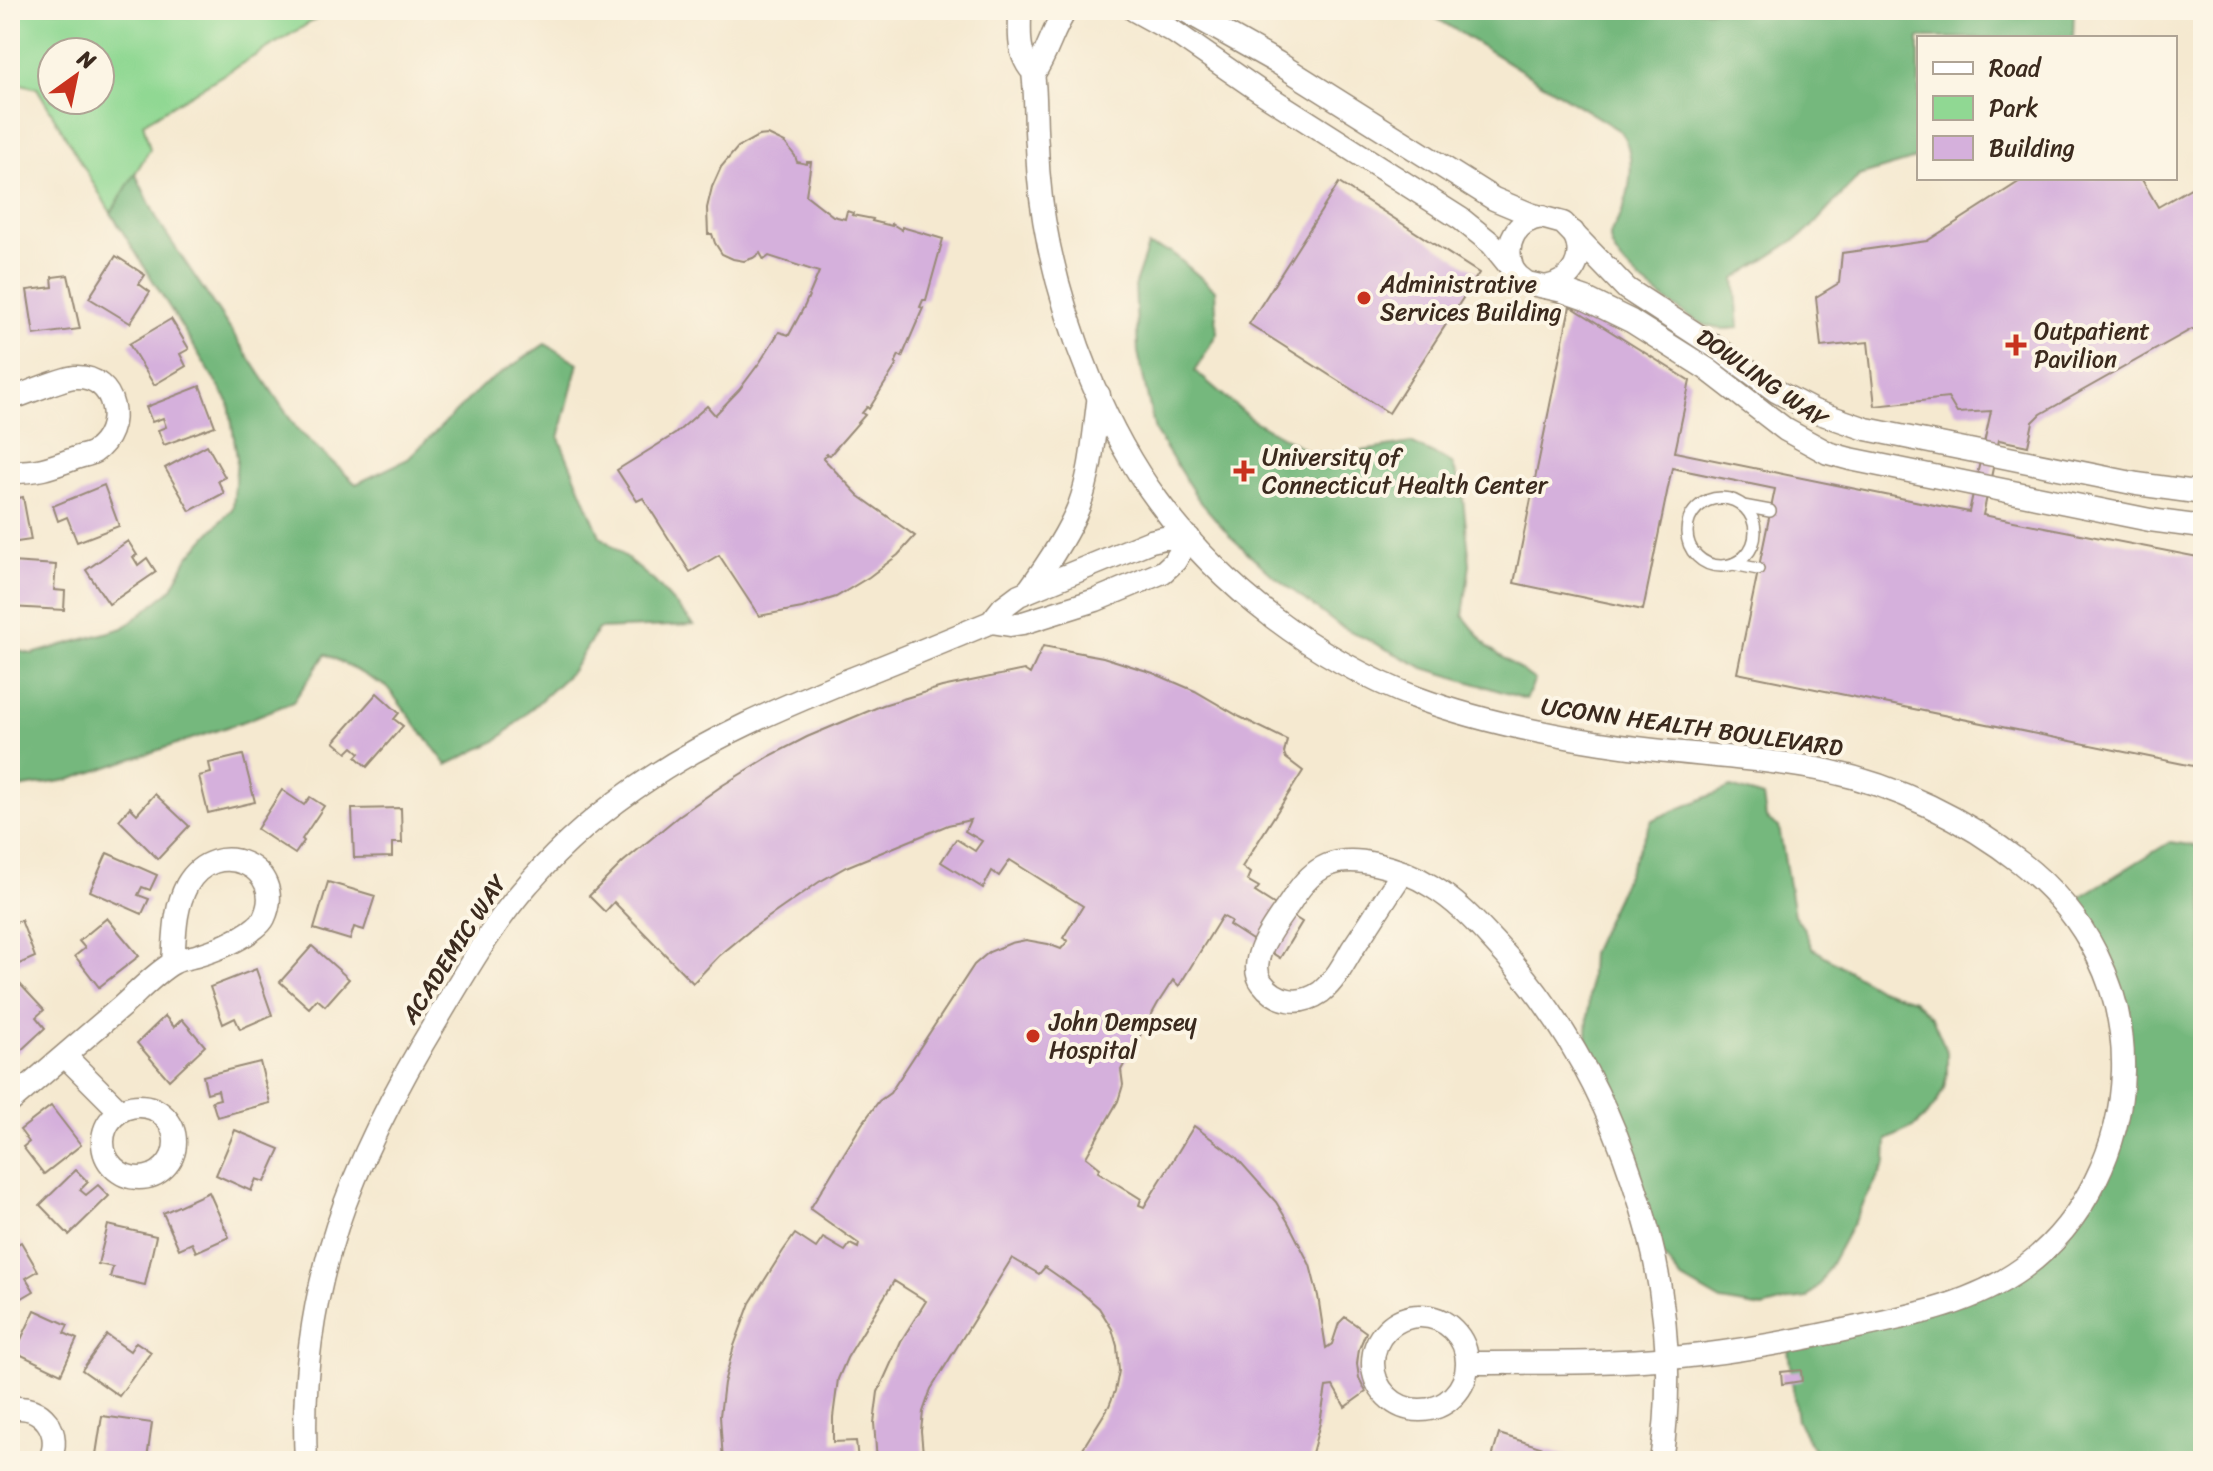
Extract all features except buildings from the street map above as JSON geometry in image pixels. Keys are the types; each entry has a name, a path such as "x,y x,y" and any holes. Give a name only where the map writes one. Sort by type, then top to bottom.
{"street":[{"name":"UCONN HEALTH BOULEVARD","path":"1020,10 1022,51 1034,73 1037,153 1049,244 1068,314 1099,394 1144,481 1164,510 1235,586 1290,630 1357,671 1416,697 1507,725 1579,739 1827,771 1876,784 1923,803 1977,832 2023,864 2061,900 2087,935 2106,975 2120,1025 2123,1050 2121,1096 2114,1134 2101,1169 2075,1214 2041,1253 2025,1266 1966,1299 1916,1315 1802,1338 1667,1359 1468,1363"},
{"name":"UCONN HEALTH BOULEVARD","path":"1034,73 1045,57 1056,26 1066,10"},
{"name":"DOWLING WAY","path":"1134,10 1174,32 1258,90 1461,219 1492,244 1527,283 1586,299 1631,321 1707,369 1786,430 1828,453 2054,501 2203,527"},
{"name":"DOWLING WAY","path":"1184,10 1278,63 1494,199 1542,217 1557,219 1627,289 1719,349 1776,391 1814,411 1866,429 2165,489 2203,493"},
{"path":"1258,90 1278,63"},
{"path":"1512,267 1509,253 1514,234 1529,220 1542,217"},
{"path":"1545,287 1565,280 1574,270 1579,250 1572,231"},
{"path":"10,399 74,377 91,380 106,390 116,412 113,428 93,452 38,472 10,472"},
{"name":"ACADEMIC WAY","path":"1028,591 1058,547 1079,505 1090,462 1099,394"},
{"path":"2054,501 2060,468"},
{"name":"ACADEMIC WAY","path":"306,1461 306,1381 312,1331 328,1252 350,1186 388,1107 433,1026 483,944 528,883 592,821 650,778 748,722 991,622 1003,607 1028,591 1151,541 1189,538"},
{"name":"ACADEMIC WAY","path":"991,622 1010,625 1023,623 1096,600 1163,572 1175,561 1189,538"},
{"path":"10,1102 173,963 228,945 262,923 270,894 261,876 245,863 231,858 216,860 200,869 187,885 179,905 173,963"},
{"path":"1403,872 1334,978 1318,994 1287,1001 1261,982 1257,964 1264,942 1298,890 1318,870 1337,861 1352,860 1384,866 1403,872 1431,885 1503,951 1549,1010 1589,1076 1621,1145 1647,1225 1660,1291 1667,1359 1667,1411 1661,1461"},
{"path":"65,1056 120,1111"},
{"path":"1423,1316 1439,1320 1452,1329 1462,1341 1468,1363 1462,1387 1451,1399 1438,1408 1422,1411 1398,1405 1386,1396 1374,1375 1373,1358 1378,1343 1393,1325 1423,1316"},
{"path":"10,1409 32,1409 50,1424 54,1435 49,1461"}],"lane":[{"path":"1733,564 1747,554 1753,544 1753,521 1736,502 1713,499 1697,508 1688,523 1689,545 1705,563 1758,569"},
{"path":"1741,506 1770,511"}],"green space":[{"path":"10,10 331,10 143,123 150,149 111,213 54,116 116,116 116,36 36,36 36,88 10,81"},
{"path":"1423,10 2074,10 2073,36 1917,36 1917,159 1859,176 1807,232 1735,279 1739,328 1708,326 1682,312 1634,275 1613,248 1610,236 1625,204 1631,172 1629,150 1620,131"},
{"path":"135,173 159,223 297,429 356,484 408,459 482,386 545,344 578,363 559,438 600,536 655,582 694,625 598,629 572,671 498,740 447,765 387,687 326,654 293,702 69,780 10,789 10,649 32,654 123,628 171,590 188,557 233,508 237,458 229,403 111,213"},
{"path":"1148,246 1171,252 1215,290 1217,333 1195,371 1251,419 1311,453 1357,452 1411,443 1452,463 1462,490 1470,564 1463,616 1488,647 1535,680 1526,699 1424,668 1338,625 1271,574 1231,537 1198,499 1155,431 1138,352 1135,284"},
{"path":"1731,787 1763,797 1766,818 1779,827 1794,915 1812,948 1879,989 1913,1000 1932,1017 1947,1052 1944,1088 1937,1102 1915,1126 1887,1140 1886,1162 1820,1284 1807,1298 1762,1308 1721,1301 1681,1278 1662,1255 1597,1085 1587,1036 1591,953 1652,820"},
{"path":"2170,842 2203,847 2203,1461 1821,1461 1797,1421 1787,1341 1969,1297 2039,1258 2093,1189 2127,1043 2071,911 2082,896"}],"place":[{"name":"Administrative Services Building","path":"1364,298"},
{"name":"Outpatient Pavilion","path":"2016,345"},
{"name":"University of Connecticut Health Center","path":"1244,471"},
{"name":"John Dempsey Hospital","path":"1033,1036"}]}
